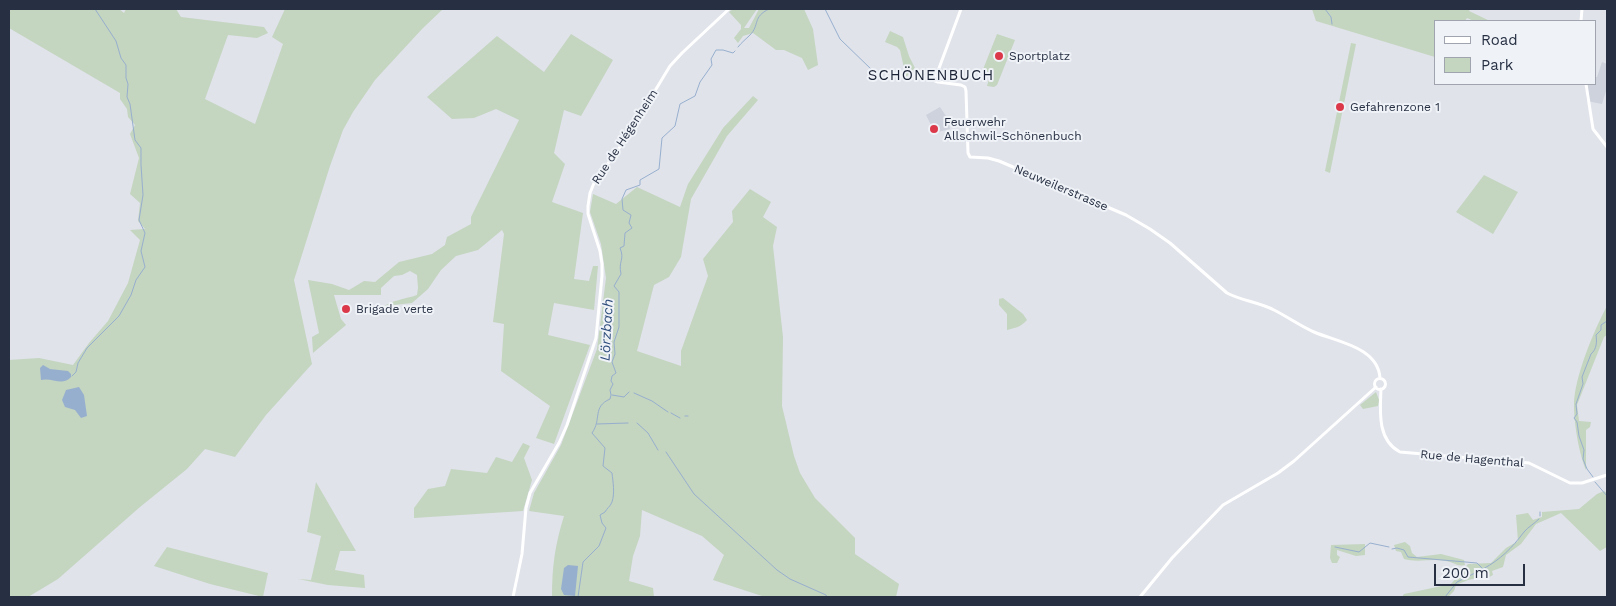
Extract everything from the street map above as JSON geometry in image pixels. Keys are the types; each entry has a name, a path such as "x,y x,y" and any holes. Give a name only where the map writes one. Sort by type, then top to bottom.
{"street":[{"name":"Rue de Hégenheim","path":"513,597 522,554 526,508 530,494 567,425 596,338 602,264 600,251 588,214 590,193 594,183 628,137 670,66 729,9"},
{"name":"Neuweilerstrasse","path":"961,9 935,76 935,81 965,87 968,153 970,157 999,161 1126,215 1170,243 1227,293 1273,310 1295,323 1351,345 1361,351 1374,362 1380,378"},
{"path":"1586,85 1593,129 1607,147"},
{"path":"1380,378 1386,383 1384,388 1376,387 1375,381 1380,378"},
{"path":"1140,597 1172,558 1224,505 1278,473 1294,461 1376,387"},
{"name":"Rue de Hagenthal","path":"1381,389 1380,416 1382,428 1390,443 1400,452 1529,463 1570,483 1576,484 1607,475"}],"shaded area":[{"path":"1602,62 1607,64 1607,88 1602,104 1587,101 1585,85 1596,85"},
{"path":"940,107 948,119 950,129 938,132 937,124 932,127 926,115"}],"green space":[{"path":"9,9 119,9 124,13 126,9 176,9 181,17 264,27 268,33 257,38 228,35 205,99 255,124 283,44 272,37 285,9 443,9 375,80 343,130 294,280 312,364 266,415 235,457 205,449 187,469 140,507 58,579 28,597 9,597 9,360 39,358 73,365 108,321 128,283 140,240 130,230 145,229 138,221 140,203 130,194 139,158 130,134 135,125 128,117 127,109 120,99 120,93 9,28"},
{"path":"733,9 757,9 744,28 749,28 759,9 804,9 813,29 818,65 808,70 802,58 784,50 776,50 753,33 743,36 738,43 734,38 741,29 741,25 729,12"},
{"path":"1312,9 1470,9 1469,11 1488,20 1472,20 1467,18 1466,20 1434,20 1434,57 1316,21"},
{"path":"890,31 903,37 915,68 906,77 900,50 885,42"},
{"path":"571,34 613,60 581,116 564,110 554,153 565,164 552,202 583,213 574,279 589,281 593,266 598,266 594,310 554,303 548,335 590,345 554,444 536,438 550,406 501,371 504,324 493,322 504,234 502,230 478,250 456,256 441,270 428,289 412,303 385,306 417,295 417,275 410,271 394,276 381,288 381,295 334,295 341,319 346,325 313,353 312,337 319,333 308,280 332,284 349,290 364,281 375,282 399,262 432,254 445,245 447,237 471,224 471,217 519,120 496,109 474,118 452,119 427,97 497,36 544,72"},
{"name":"Sportplatz","path":"997,34 1015,40 997,85 994,87 987,86 990,75 982,72"},
{"name":"Gefahrenzone 1","path":"1351,43 1356,44 1330,173 1325,171"},
{"path":"753,96 758,100 727,136 691,199 681,257 669,277 654,285 637,351 681,366 681,351 708,276 703,259 733,222 732,211 750,189 771,202 763,217 777,227 773,246 783,337 782,406 794,456 800,473 815,498 855,538 855,554 899,584 896,597 765,597 713,580 724,555 702,536 642,510 640,536 633,556 629,581 653,588 654,597 552,597 555,556 564,516 529,511 534,493 561,445 597,349 606,278 601,244 590,212 593,194 616,204 637,187 680,207 688,184 723,128"},
{"path":"1484,175 1518,192 1493,234 1456,212"},
{"path":"1003,298 1023,314 1027,320 1015,328 1007,330 1007,314 999,305 999,299"},
{"path":"1607,306 1607,335 1604,337 1577,405 1579,421 1591,422 1590,427 1586,430 1586,470 1576,429 1575,394 1586,354"},
{"path":"1376,392 1379,400 1378,406 1363,409 1360,405"},
{"path":"523,443 530,446 524,458 532,480 523,511 414,518 414,508 428,489 445,486 451,469 487,473 496,457 512,462"},
{"path":"316,482 356,551 340,551 335,570 364,575 365,588 328,585 298,579 311,580 321,536 307,532"},
{"path":"1604,491 1607,493 1607,547 1600,551 1561,513 1536,524 1521,544 1506,555 1503,567 1492,571 1493,575 1490,577 1470,579 1456,585 1454,591 1448,597 1402,597 1404,594 1451,584 1468,564 1491,563 1506,548 1518,541 1516,515 1528,513 1533,520 1542,517 1542,512 1579,509 1597,494"},
{"path":"1405,542 1417,557 1441,554 1464,560 1465,565 1441,560 1414,561 1404,559 1401,552 1396,551 1394,545"},
{"path":"1365,544 1365,555 1356,556 1337,550 1337,555 1340,557 1337,563 1332,563 1330,558 1331,545"},
{"path":"167,547 268,573 263,597 210,584 154,566"}],"water":[{"path":"43,365 50,369 68,371 71,377 60,382 41,380 40,368"},
{"path":"79,387 84,395 87,416 81,418 75,410 65,407 62,400 66,390"},
{"path":"568,565 578,566 575,596 564,595 561,589 564,568"}],"waterway":[{"path":"72,376 76,372 78,363 87,348 119,316 131,295 136,280 145,267 141,251 145,233 139,220 143,195 141,148 135,140 130,104 127,97 126,65 121,58 116,41 95,9"},
{"name":"Lörzbach","path":"738,47 753,31 760,15 769,9"},
{"path":"825,9 840,39 872,70"},
{"path":"1325,9 1331,17 1332,24"},
{"name":"Lörzbach","path":"578,597 583,562 599,546 606,528 602,523 600,515 605,512 612,502 614,488 612,473 603,466 605,448 592,433 601,406 610,399 610,390 613,384 611,381 612,376 616,373 612,362 615,354 614,342 619,327 619,292 614,286 621,274 622,255 620,248 624,246 625,233 632,228 629,223 631,215 623,210 622,199 626,190 640,185 640,180 659,169 662,138 675,126 680,104 695,96 700,82 712,65 711,59 716,50 733,53 735,51"},
{"path":"1593,477 1583,459 1584,450 1577,422 1574,418 1577,414 1576,404 1583,384 1582,377 1595,347 1596,335 1601,330 1601,325 1607,321"},
{"path":"612,395 624,397 629,392"},
{"path":"634,393 652,401 668,412"},
{"path":"671,413 680,418"},
{"path":"597,424 628,423"},
{"path":"637,423 648,433 658,450"},
{"path":"666,452 694,494 777,570 790,579 827,597"},
{"path":"1595,482 1607,496"},
{"path":"1392,549 1404,550 1408,557 1477,563 1483,569 1505,553 1539,519"},
{"path":"1335,547 1359,552 1370,543 1389,547"},
{"path":"1445,597 1457,582 1483,569"}],"place":[{"name":"Sportplatz","path":"999,56"},
{"name":"Gefahrenzone 1","path":"1340,107"},
{"name":"Feuerwehr Allschwil-Schönenbuch","path":"934,129"},
{"name":"Brigade verte","path":"346,309"}],"district":[{"name":"SCHÖNENBUCH","path":"931,76"}]}
